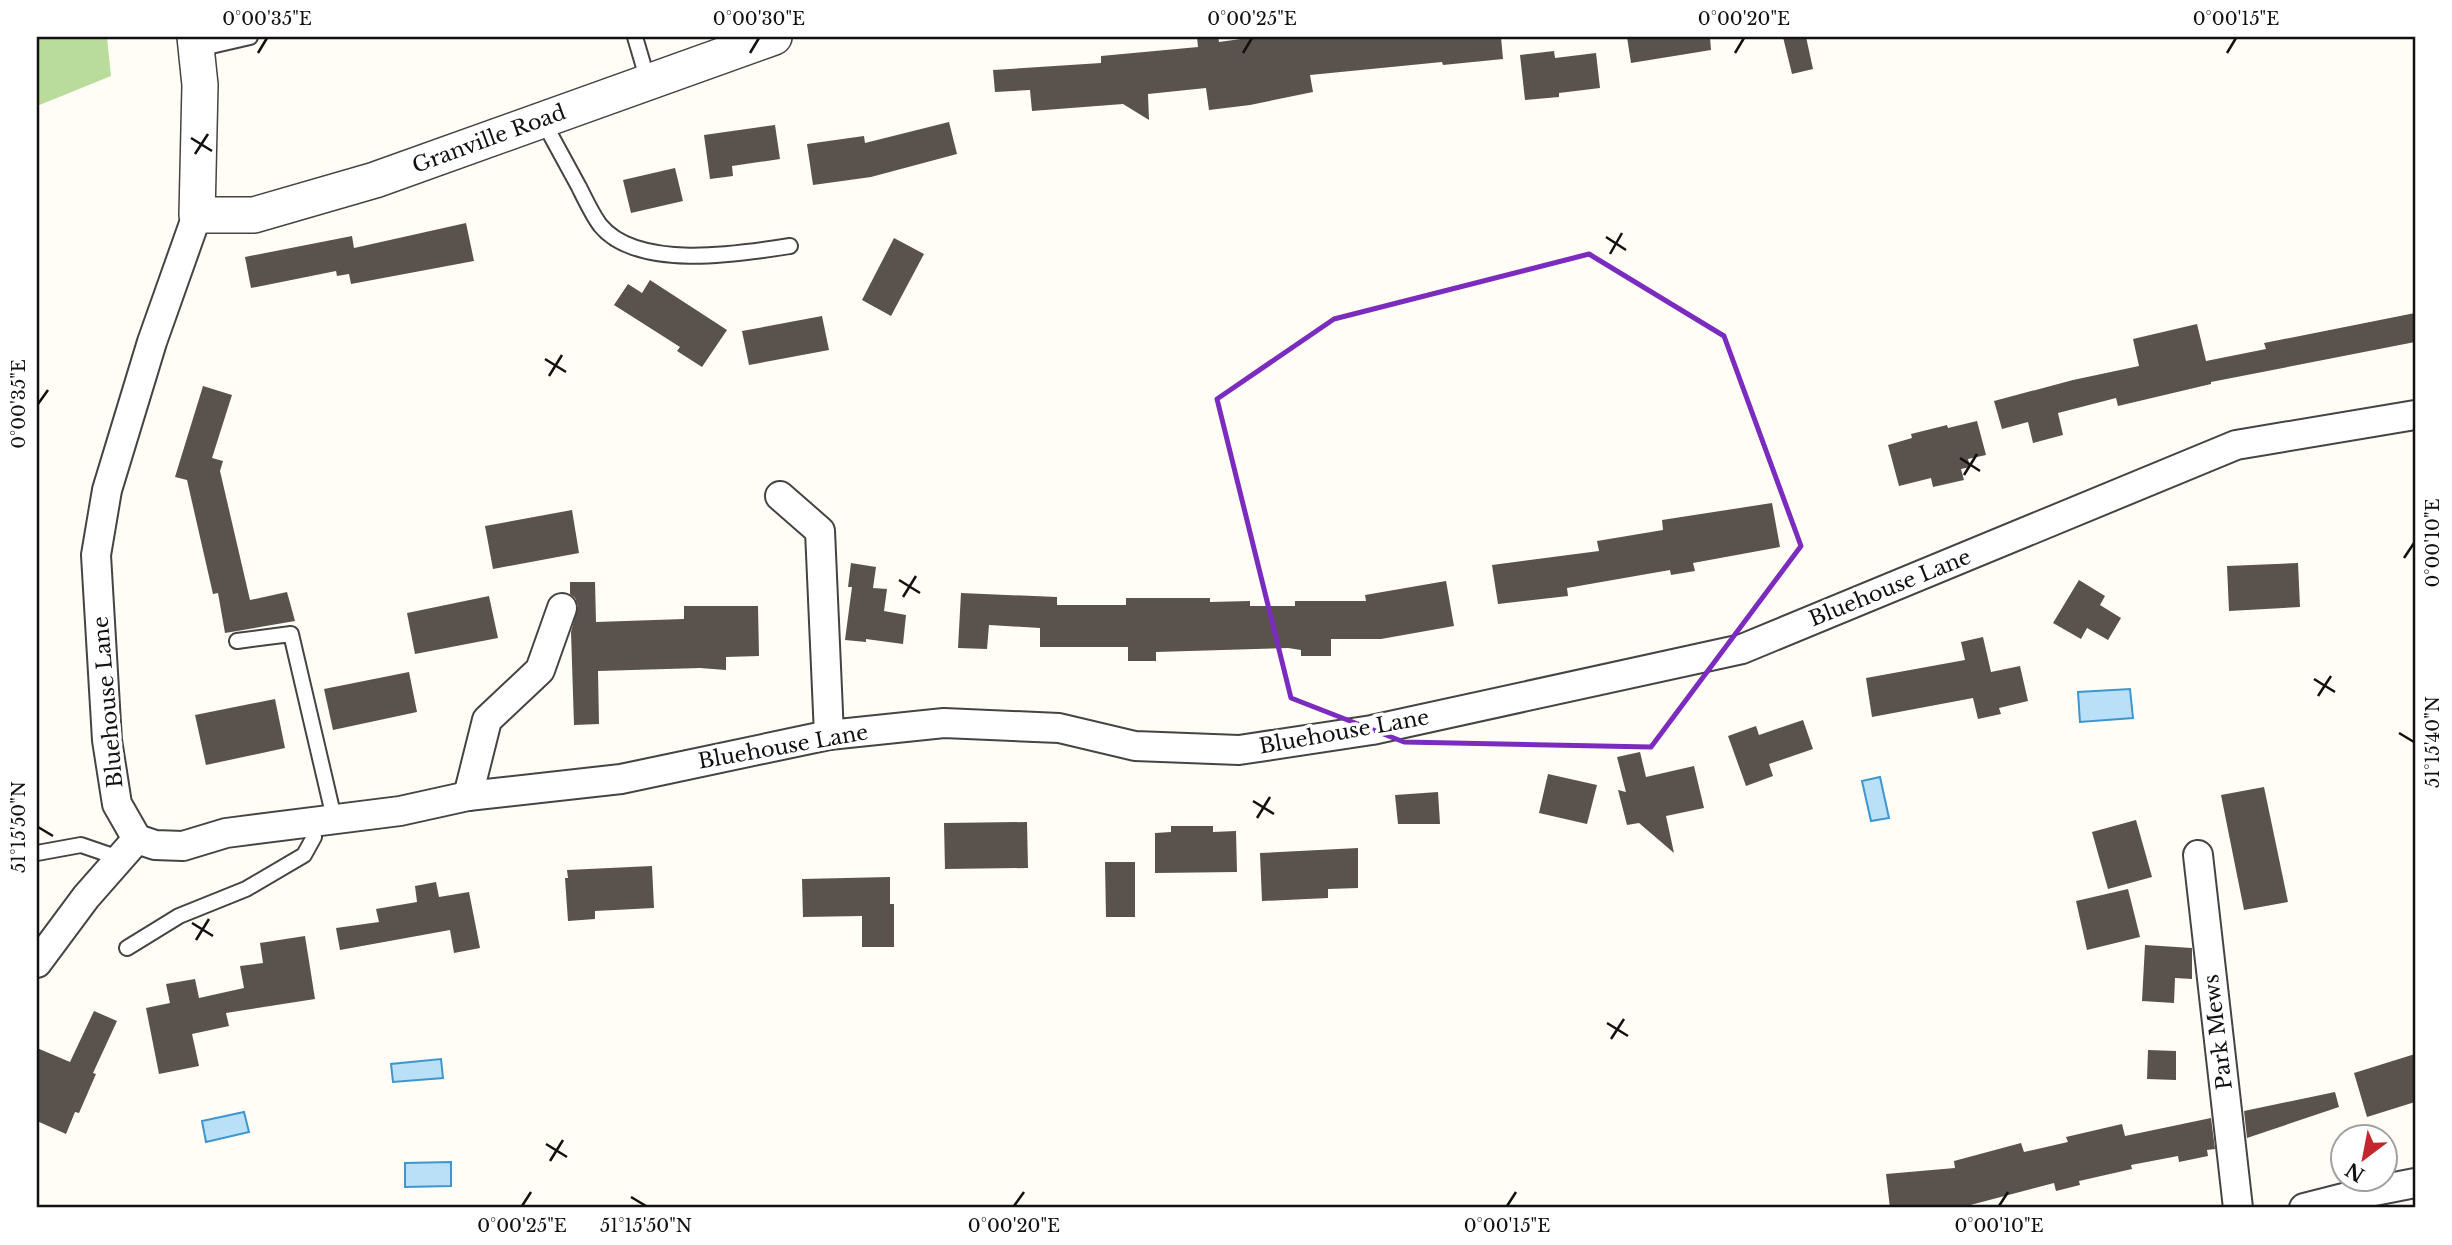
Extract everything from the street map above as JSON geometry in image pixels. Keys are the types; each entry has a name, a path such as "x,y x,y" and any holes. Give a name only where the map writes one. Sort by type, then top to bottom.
{"street":[{"name":"Granville Road","path":"197,215 254,215 375,180 774,37"},
{"name":"Bluehouse Lane","path":"196,43 200,85 197,215 152,342 107,490 96,555 107,740 117,804 128,848 183,846 226,833 400,811 468,796 621,779 829,735 944,723 1059,729 1135,746 1239,750 1372,730 1742,649 2236,445 2415,415"},
{"path":"780,496 820,531 829,735"},
{"path":"468,796 487,720 540,670 562,608"},
{"path":"37,963 128,848"},
{"name":"Park Mews","path":"2198,855 2238,1208"},
{"path":"2304,1208 2415,1184"}],"lane":[{"path":"196,43 250,37"},
{"path":"635,37 648,81"},
{"path":"543,121 601,226 626,244 690,256 724,256 790,246"},
{"path":"127,948 179,916 246,888 304,855 321,820 290,634 237,641"},
{"path":"37,853 81,845 128,848"}],"highlighted area":[{"path":"1589,254 1724,336 1801,546 1651,747 1404,742 1291,698 1217,399 1334,319"}],"green space":[{"path":"37,37 107,37 111,76 37,106"}],"water":[{"path":"2130,689 2133,718 2080,722 2078,692"},
{"path":"1880,777 1889,818 1871,821 1862,781"},
{"path":"441,1059 443,1078 393,1082 391,1064"},
{"path":"244,1112 249,1132 206,1142 202,1121"},
{"path":"451,1162 451,1186 405,1187 405,1163"}],"building":[{"path":"1197,37 1218,37 1219,42 1255,37 1501,37 1503,59 1310,75 1313,92 1209,110 1206,88 1148,94 1149,120 1123,104 1032,111 1030,90 995,92 993,70 1101,63 1101,56 1198,47"},
{"path":"1627,37 1710,37 1711,50 1631,63"},
{"path":"1783,37 1806,37 1813,69 1792,74"},
{"path":"1554,51 1555,58 1596,53 1600,88 1559,93 1559,97 1525,100 1520,55"},
{"path":"949,122 957,154 871,177 813,185 807,144 864,136 865,143"},
{"path":"775,125 780,159 732,166 733,176 710,179 704,135"},
{"path":"675,168 683,201 631,213 623,180"},
{"path":"466,223 474,261 351,284 349,274 337,276 336,271 251,288 245,257 352,236 354,248"},
{"path":"894,238 924,254 891,316 862,300"},
{"path":"650,280 727,330 702,367 677,351 680,347 614,305 628,284 642,293"},
{"path":"2415,313 2415,342 2211,382 2118,406 2116,398 2058,413 2063,435 2033,443 2028,422 2002,429 1994,401 2139,366 2133,339 2197,324 2206,361 2266,349 2264,343"},
{"path":"822,316 829,350 749,365 742,331"},
{"path":"203,386 232,395 212,458 223,461 220,471 250,600 287,592 295,621 225,633 218,593 213,594 187,480 175,477"},
{"path":"1977,421 1986,455 1968,459 1970,467 1961,469 1964,480 1933,487 1931,478 1899,486 1888,445 1912,438 1911,434"},
{"path":"1772,503 1780,547 1693,563 1695,571 1671,575 1670,570 1567,588 1568,596 1498,604 1492,565 1599,551 1597,541 1663,530 1662,520"},
{"path":"572,510 579,553 493,569 485,526"},
{"path":"851,563 876,567 873,588 887,589 884,611 906,615 903,644 866,639 866,642 845,640 852,587 848,587"},
{"path":"2298,563 2300,607 2229,611 2227,566"},
{"path":"2079,580 2105,596 2100,605 2121,618 2108,640 2087,628 2081,639 2053,623"},
{"path":"1446,581 1454,626 1381,639 1331,639 1331,656 1301,656 1301,650 1288,648 1156,652 1156,661 1128,661 1128,647 1040,647 1040,628 989,625 987,649 958,648 961,593 1057,597 1057,605 1126,605 1126,598 1210,598 1210,602 1250,601 1250,606 1295,606 1295,601 1366,601 1365,595"},
{"path":"570,582 595,582 596,622 684,619 684,606 758,606 759,656 726,657 726,670 700,668 598,671 599,724 574,725 571,632 578,606 570,594"},
{"path":"489,596 498,638 415,654 407,613"},
{"path":"1983,637 1991,672 2020,666 2028,701 1999,708 2001,714 1978,719 1973,698 1872,717 1866,678 1965,660 1961,642"},
{"path":"409,672 417,712 333,730 324,689"},
{"path":"275,699 285,748 206,765 195,715"},
{"path":"1803,720 1813,749 1769,764 1773,776 1746,786 1728,736 1756,726 1759,735"},
{"path":"1640,752 1646,777 1694,766 1704,808 1666,816 1674,853 1639,823 1627,825 1618,790 1626,792 1617,757"},
{"path":"1548,774 1597,785 1587,824 1539,813"},
{"path":"2264,787 2288,902 2244,910 2221,795"},
{"path":"1438,792 1440,824 1398,824 1395,795"},
{"path":"2136,820 2152,877 2108,889 2092,832"},
{"path":"1027,822 1028,868 945,869 944,823"},
{"path":"1171,826 1213,826 1213,832 1236,831 1237,872 1155,873 1155,833 1171,832"},
{"path":"1358,848 1358,888 1328,889 1328,898 1262,901 1260,853"},
{"path":"1105,862 1135,862 1135,917 1106,917"},
{"path":"652,866 654,908 595,911 595,919 568,921 565,878 568,878 567,870"},
{"path":"890,877 890,904 894,904 894,947 862,947 862,916 803,917 802,879"},
{"path":"436,882 439,897 469,892 480,948 454,953 450,930 340,950 336,928 379,922 376,909 417,902 415,886"},
{"path":"2128,889 2140,937 2087,950 2076,901"},
{"path":"305,936 315,999 226,1013 229,1026 192,1034 199,1066 159,1074 146,1008 170,1003 166,984 195,979 199,998 244,988 240,966 263,963 260,943"},
{"path":"2145,945 2192,948 2192,979 2175,978 2174,1003 2142,1001"},
{"path":"94,1011 117,1021 93,1073 96,1074 79,1113 75,1112 66,1134 37,1121 37,1048 70,1062"},
{"path":"2148,1050 2176,1051 2176,1080 2147,1079"},
{"path":"2415,1054 2415,1102 2367,1117 2354,1073"},
{"path":"2335,1092 2339,1107 2247,1138 2244,1111"},
{"path":"2211,1118 2215,1149 2207,1150 2208,1156 2179,1162 2178,1156 2131,1165 2132,1169 2079,1181 2080,1185 2056,1191 2054,1183 1959,1208 1890,1208 1886,1174 1955,1168 1954,1161 2021,1143 2024,1152 2068,1142 2066,1137 2122,1124 2125,1136"}]}
